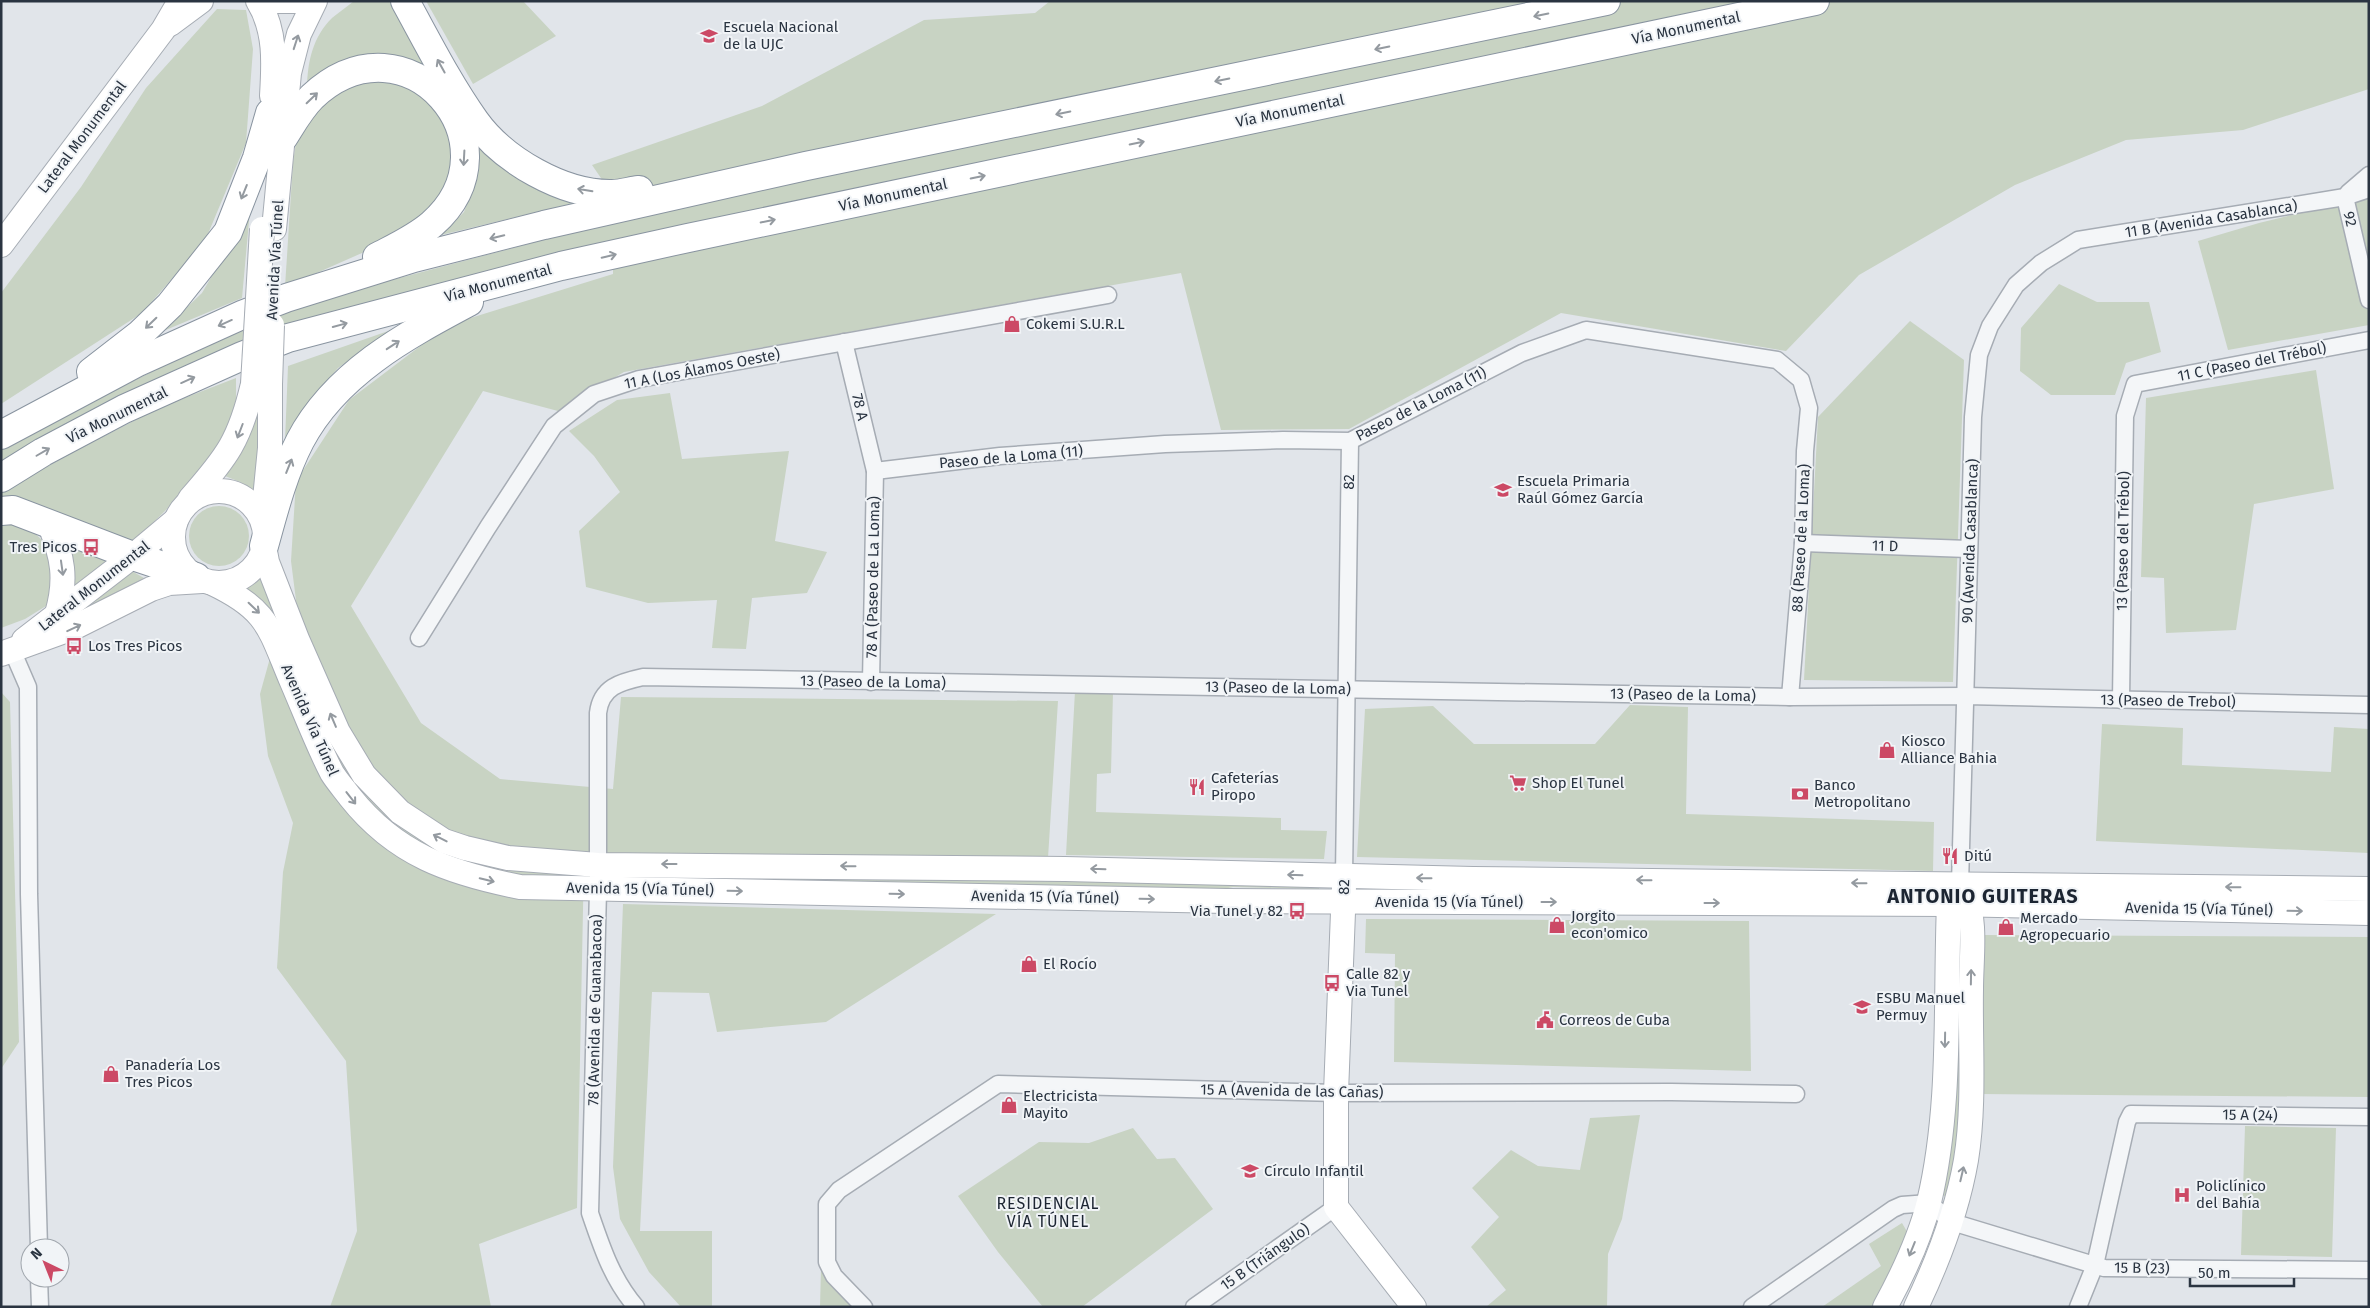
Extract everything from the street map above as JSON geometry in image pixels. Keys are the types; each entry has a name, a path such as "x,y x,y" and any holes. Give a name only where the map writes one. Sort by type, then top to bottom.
{"highway":[{"path":"405,1 475,121 489,137 528,169 554,180 575,188 612,194 806,166"},
{"path":"6,433 138,362 244,314 286,298 414,258 544,225 806,166 1606,1"},
{"name":"Vía Monumental","path":"1,478 42,452 124,409 242,356 288,338 561,266 1815,1"},
{"path":"283,138 297,115 311,98 324,87 357,70 378,68 412,74 430,85 445,100 462,133 465,159 458,187 433,223 396,247 286,298"},
{"path":"6,433 78,383 140,334 182,291 228,232 258,158 270,113"},
{"path":"263,535 301,440 316,416 359,371 389,348 420,328 469,301 561,266"},
{"path":"1,511 13,510 133,556 204,580"}],"main road":[{"name":"Lateral Monumental","path":"1,245 163,30 180,1"},
{"name":"Lateral Monumental","path":"163,30 201,1"},
{"name":"Avenida Vía Túnel","path":"258,1 266,13 272,38 274,63 270,113 268,229 261,384 270,448 263,535 267,562 297,639 338,732 364,775 400,812 444,841 508,858 555,862"},
{"path":"272,1 300,1"},
{"name":"Avenida Vía Túnel","path":"268,229 283,138 293,51 314,1"},
{"name":"Avenida Vía Túnel","path":"181,512 222,462 237,438 261,384"},
{"path":"214,491 230,492 244,498 256,509 263,535 254,567 242,576 228,582 204,580 185,569 173,546 173,533 181,512 199,495 214,491"},
{"name":"Lateral Monumental","path":"6,652 133,556 181,512"},
{"path":"49,523 58,543 64,571 62,595 57,614"},
{"name":"Lateral Monumental","path":"6,652 74,628 151,589 169,583 204,580"},
{"name":"Avenida Vía Túnel","path":"204,580 238,596 263,617 275,640 333,774 365,814 405,849 426,860 454,872 489,881 530,887"},
{"name":"Avenida 15 (Vía Túnel)","path":"555,862 1065,868 1960,897 2369,913"},
{"name":"82","path":"1336,1207 1336,1092 1344,876"},
{"name":"Avenida 15 (Vía Túnel)","path":"530,887 598,890 640,889 1343,902 1960,897 2369,888"},
{"path":"1885,1307 1899,1281 1929,1203 1940,1145 1960,897"},
{"path":"1916,1307 1952,1222 1966,1159 1969,1111 1960,897"},
{"path":"1336,1207 1414,1307"}],"street":[{"path":"2345,197 2369,175"},
{"name":"11 B (Avenida Casablanca)","path":"2078,240 2345,197 2369,189"},
{"name":"92","path":"2345,197 2369,300"},
{"name":"90 (Avenida Casablanca)","path":"1960,897 1968,549 1974,408 1979,356 1987,334 2016,285 2041,263 2078,240"},
{"name":"11 A (Los Álamos Oeste)","path":"419,638 554,426 594,394 639,378 1108,295"},
{"name":"Paseo de la Loma (11)","path":"875,471 1000,456 1165,444 1283,440 1350,441 1522,353 1586,330 1777,360 1801,380"},
{"name":"11 C (Paseo del Trébol)","path":"2135,384 2369,340"},
{"name":"78 A","path":"844,342 875,471"},
{"name":"88 (Paseo de la Loma)","path":"1790,697 1802,544 1805,451 1809,408 1801,380"},
{"name":"13 (Paseo del Trébol)","path":"2120,700 2124,416 2135,384"},
{"name":"82","path":"1344,876 1350,441"},
{"name":"78 A (Paseo de La Loma)","path":"871,682 875,471"},
{"name":"11 D","path":"1802,544 1968,549"},
{"path":"6,652 28,688 29,894 39,1238"},
{"name":"13 (Paseo de la Loma)","path":"599,702 607,690 622,681 643,677 1790,697 1966,696"},
{"name":"13 (Paseo de Trebol)","path":"1966,696 2369,705"},
{"name":"78 (Avenida de Guanabacoa)","path":"599,702 597,730 598,890 590,1213 603,1252 614,1275 621,1289 636,1307"},
{"name":"15 A (Avenida de las Cañas)","path":"864,1307 834,1276 827,1262 828,1204 838,1190 998,1084 1336,1092 1796,1094"},
{"name":"15 A (24)","path":"2095,1265 2127,1122 2131,1114 2369,1117"},
{"path":"1752,1307 1893,1209 1902,1205 1929,1203 1952,1222"},
{"name":"15 B (Triángulo)","path":"1194,1307 1336,1207"},
{"name":"15 B (23)","path":"1952,1222 2104,1268 2369,1270"},
{"path":"2078,1307 2095,1265"},
{"path":"39,1288 40,1307"}],"green space":[{"path":"354,1 396,1 437,78 307,86 310,58 320,33 332,18"},
{"path":"426,1 523,1 556,36 473,84"},
{"path":"1050,1 2369,1 2369,89 2243,130 2126,140 2015,185 1859,275 1786,351 1561,313 1349,429 1221,430 1181,273 624,372 558,411 483,391 351,606 421,723 500,779 613,789 621,697 1058,701 1048,858 584,860 577,1208 479,1244 491,1307 330,1307 357,1231 346,1061 277,968 283,872 293,823 268,756 260,694 275,640 242,586 251,582 258,575 271,601 299,624 291,561 296,481 349,400 448,325 613,274 613,242 439,286 1,467 1,450 28,434 241,327 339,294 607,223 612,194 592,165 762,106 924,20 1035,13"},
{"path":"217,9 246,10 253,49 246,143 205,241 142,313 1,404 1,293 81,187 146,88"},
{"path":"383,79 410,87 432,103 447,124 455,149 444,200 405,234 285,287 293,162 297,136 330,92"},
{"path":"475,138 546,190 574,203 441,235 464,212 478,174"},
{"path":"2369,196 2369,325 2228,350 2198,241 2259,223"},
{"path":"250,210 242,298 161,332 202,293"},
{"path":"2059,284 2097,302 2149,302 2161,352 2126,363 2115,395 2051,395 2020,371 2021,328"},
{"path":"1910,321 1964,360 1953,682 1804,680 1818,417"},
{"path":"394,329 338,368 303,410 285,441 288,366"},
{"path":"2316,370 2334,489 2254,504 2236,630 2166,633 2164,578 2141,577 2146,398"},
{"path":"236,378 236,400 227,439 165,511 133,542 1,500 1,492 77,450 161,407"},
{"path":"670,393 682,459 789,451 775,541 827,552 807,593 752,598 746,649 712,648 717,600 648,603 586,587 579,531 620,492 594,456 569,431 617,400"},
{"path":"259,396 258,496 240,482 225,476 248,438"},
{"path":"219,506 236,511 244,519 249,536 244,553 236,561 219,566 202,561 194,553 189,536 194,519 202,511"},
{"path":"1,519 25,524 44,542 50,557 52,588 46,606 25,619 1,628"},
{"path":"64,539 112,561 70,596"},
{"path":"128,569 144,578 51,631"},
{"path":"1075,691 1113,692 1111,773 1097,774 1096,812 1281,818 1281,830 1327,831 1324,859 1066,855"},
{"path":"1,692 10,702 19,1042 1,1069"},
{"path":"1630,705 1688,707 1686,814 1934,822 1933,871 1357,857 1365,709 1433,706 1474,744 1595,744"},
{"path":"2102,724 2183,728 2182,765 2331,772 2334,727 2369,729 2369,853 2096,841"},
{"path":"737,873 1319,884 1319,889 1233,887 1200,894 633,880 633,876"},
{"path":"623,904 996,914 826,1022 717,1032 709,993 652,992 640,1231 712,1231 712,1307 681,1307 649,1272 620,1219 613,1167"},
{"path":"1366,919 1749,921 1751,1071 1394,1062 1395,954 1365,953"},
{"path":"1982,935 2369,937 2369,1097 1980,1094"},
{"path":"1954,951 1961,951 1958,1138 1948,1197 1941,1195"},
{"path":"1640,1115 1622,1219 1608,1254 1607,1307 1486,1307 1506,1290 1471,1247 1499,1217 1472,1188 1511,1150 1538,1166 1580,1170 1590,1118"},
{"path":"2245,1126 2336,1128 2332,1257 2241,1255"},
{"path":"1133,1128 1157,1159 1175,1158 1213,1209 1082,1307 1043,1307 998,1252 958,1196 1039,1142 1089,1143"},
{"path":"1902,1223 1909,1235 1874,1307 1822,1307 1881,1266 1869,1244"},
{"path":"821,1269 855,1307 820,1307"}],"place":[{"name":"Escuela Nacional de la UJC","path":"709,36"},
{"name":"Cokemi S.U.R.L","path":"1012,324"},
{"name":"Escuela Primaria Raúl Gómez García","path":"1503,490"},
{"name":"Tres Picos","path":"91,547"},
{"name":"Los Tres Picos","path":"74,646"},
{"name":"Kiosco Alliance Bahia","path":"1887,750"},
{"name":"Shop El Tunel","path":"1518,783"},
{"name":"Cafeterías Piropo","path":"1197,787"},
{"name":"Banco Metropolitano","path":"1800,794"},
{"name":"Ditú","path":"1950,856"},
{"name":"Via Tunel y 82","path":"1297,911"},
{"name":"Jorgito econ'omico","path":"1557,925"},
{"name":"Mercado Agropecuario","path":"2006,927"},
{"name":"El Rocío","path":"1029,964"},
{"name":"Calle 82 y Via Tunel","path":"1332,983"},
{"name":"ESBU Manuel Permuy","path":"1862,1007"},
{"name":"Correos de Cuba","path":"1545,1020"},
{"name":"Panadería Los Tres Picos","path":"111,1074"},
{"name":"Electricista Mayito","path":"1009,1105"},
{"name":"Círculo Infantil","path":"1250,1171"},
{"name":"Policlínico del Bahía","path":"2182,1195"}],"district":[{"name":"ANTONIO GUITERAS","path":"1983,896"},
{"name":"RESIDENCIAL VÍA TÚNEL","path":"1048,1212"}]}
